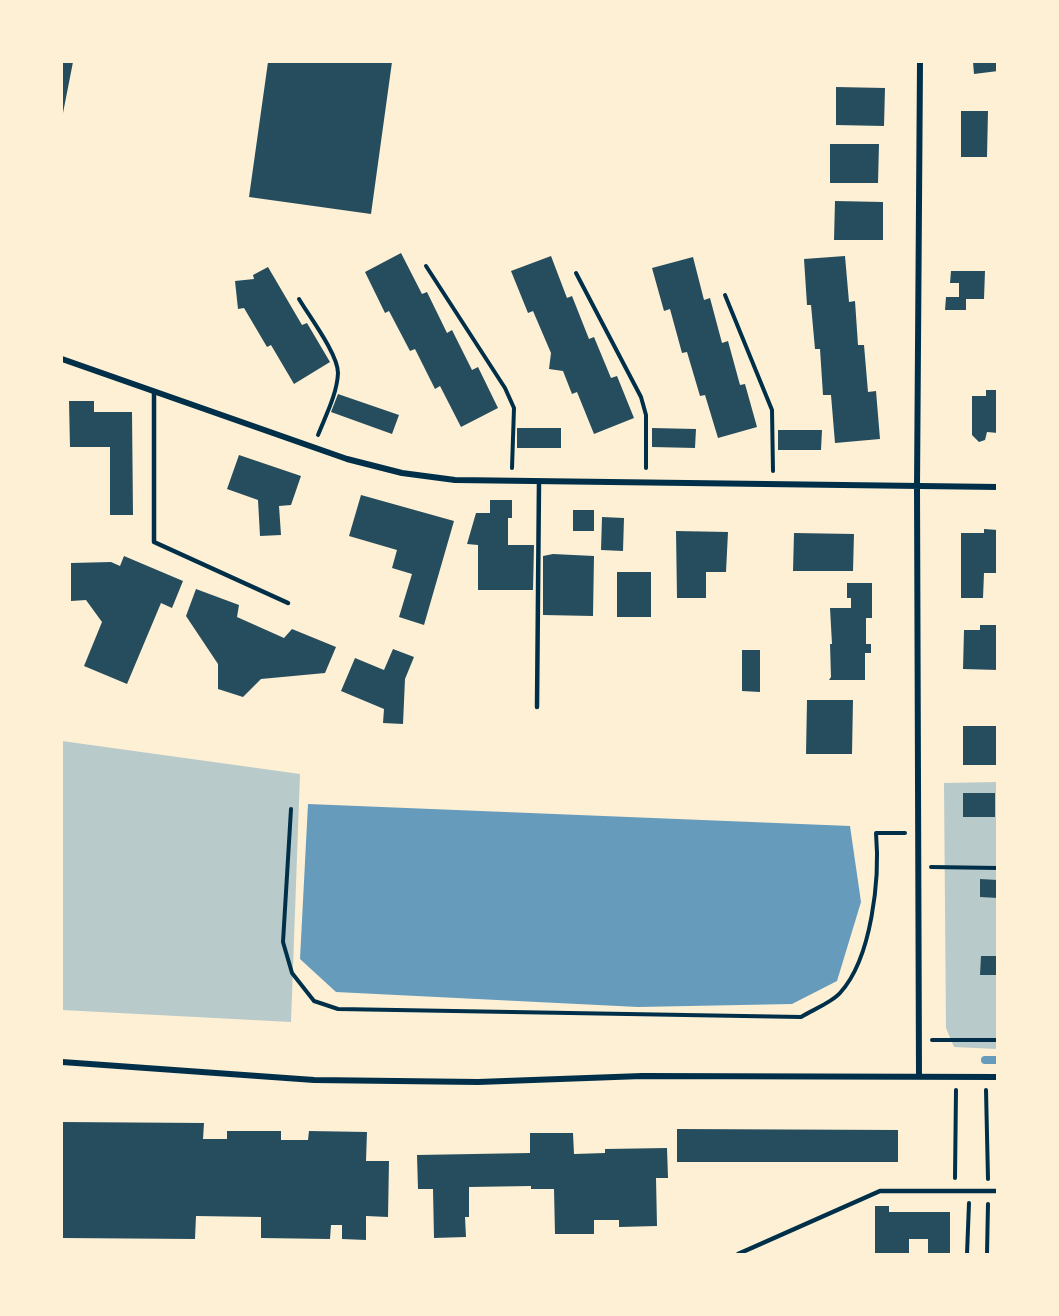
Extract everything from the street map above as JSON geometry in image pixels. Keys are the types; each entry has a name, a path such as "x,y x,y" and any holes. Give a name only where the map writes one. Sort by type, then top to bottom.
{"street":[{"path":"919,1076 917,487 920,62"},
{"path":"62,359 314,447 402,473 454,480 998,487"},
{"path":"62,1062 314,1080 478,1082 642,1076 998,1077"}],"lane":[{"path":"154,391 154,542 288,603"},
{"path":"537,707 539,481"},
{"path":"738,1254 880,1191 998,1191"}],"path":[{"path":"426,266 506,388 514,408 512,481"},
{"path":"576,273 641,397 646,415 646,483"},
{"path":"725,295 772,410 772,484"},
{"path":"299,299 332,353 338,370 334,393 314,447"},
{"path":"291,809 283,942 292,973 314,1001 338,1009 801,1017 840,993 858,962 870,922 877,873 876,833 918,833"},
{"path":"918,867 998,868"},
{"path":"919,1040 998,1040"},
{"path":"955,1191 956,1077"},
{"path":"986,1077 989,1190 987,1254"},
{"path":"967,1254 969,1191"}],"shaded area":[{"path":"62,741 300,774 291,1022 62,1010"},
{"path":"997,782 997,1049 954,1047 946,1028 944,783"}],"water":[{"path":"308,804 850,826 861,902 837,981 792,1004 638,1007 336,992 300,959"}],"building":[{"path":"62,62 73,62 63,113 62,113"},
{"path":"268,62 392,62 371,214 249,197"},
{"path":"973,62 998,62 998,71 974,74"},
{"path":"836,87 885,88 884,126 836,125"},
{"path":"961,111 988,111 987,157 961,157"},
{"path":"830,144 879,144 878,183 830,183"},
{"path":"835,201 883,202 883,240 834,240"},
{"path":"401,253 422,294 427,292 447,333 452,330 472,370 478,367 498,408 461,427 440,386 435,389 415,349 410,351 389,311 385,313 365,272"},
{"path":"551,256 567,298 572,296 589,339 594,337 611,378 617,376 634,418 594,434 577,392 572,394 563,371 549,369 551,353 533,311 528,313 511,271"},
{"path":"845,256 849,302 855,301 858,345 864,345 868,392 876,391 880,439 835,443 831,395 823,395 820,349 815,349 811,305 807,305 804,259"},
{"path":"693,257 704,300 710,298 722,343 728,341 740,385 745,384 757,427 718,438 705,395 700,396 687,352 682,353 670,309 664,311 652,268"},
{"path":"268,267 302,325 307,323 330,362 294,384 271,345 267,347 244,308 238,309 235,281 254,279 253,275"},
{"path":"951,271 985,271 984,299 966,299 966,310 945,310 946,297 959,297 959,283 950,283"},
{"path":"986,390 998,390 998,433 987,432 985,440 979,442 972,435 972,396 986,396"},
{"path":"338,394 399,415 392,434 331,412"},
{"path":"69,401 94,401 94,412 132,412 133,515 110,515 110,447 70,447"},
{"path":"517,428 561,428 561,448 517,448"},
{"path":"652,428 696,429 695,448 652,447"},
{"path":"778,430 822,430 821,450 778,450"},
{"path":"239,455 301,476 291,505 279,506 281,535 260,536 258,500 227,489"},
{"path":"361,495 454,521 424,625 399,617 412,574 392,568 397,550 349,536"},
{"path":"490,500 512,500 512,518 508,518 508,545 534,545 533,590 478,590 478,545 467,544 476,513 490,513"},
{"path":"573,510 594,510 594,531 573,531"},
{"path":"602,517 624,518 623,551 601,550"},
{"path":"984,529 998,530 998,573 984,573 983,598 961,598 961,533 984,533"},
{"path":"676,531 728,532 726,572 706,572 706,598 677,598"},
{"path":"794,533 854,534 853,571 793,571"},
{"path":"553,554 594,556 593,616 543,615 543,556"},
{"path":"124,556 183,581 172,608 161,603 127,684 84,666 102,622 86,600 71,601 71,563 111,562 120,566"},
{"path":"617,572 651,572 651,617 617,617"},
{"path":"847,583 872,583 872,618 866,618 866,644 871,644 871,653 865,653 865,680 829,680 831,677 830,644 832,644 830,608 851,608 851,598 847,598"},
{"path":"196,589 239,605 237,617 284,638 292,629 336,647 325,673 261,679 243,697 218,689 218,664 186,616"},
{"path":"980,625 998,625 998,670 963,669 964,630 980,630"},
{"path":"393,649 414,657 405,679 403,724 383,723 384,709 341,691 355,658 384,670"},
{"path":"742,650 760,650 760,692 742,691"},
{"path":"807,700 853,700 852,754 806,754"},
{"path":"963,726 998,726 998,765 963,765"},
{"path":"963,793 995,793 995,817 963,817"},
{"path":"980,879 998,880 998,898 980,897"},
{"path":"981,956 998,956 998,975 980,975"},
{"path":"62,1122 204,1123 203,1139 227,1139 227,1131 281,1131 281,1140 308,1140 309,1131 367,1132 366,1161 389,1161 388,1217 366,1216 366,1240 342,1239 342,1225 331,1225 330,1239 261,1238 261,1217 196,1216 195,1239 62,1238"},
{"path":"677,1129 898,1130 898,1162 677,1162"},
{"path":"530,1133 573,1133 574,1154 605,1153 605,1149 667,1148 668,1178 656,1178 657,1226 619,1227 619,1220 594,1220 594,1234 555,1234 554,1189 531,1189 531,1186 469,1187 469,1217 465,1217 466,1237 434,1238 433,1189 418,1189 417,1155 530,1153"},
{"path":"875,1206 889,1206 889,1212 950,1212 950,1254 928,1254 928,1239 909,1239 909,1254 875,1254"}],"waterway":[{"path":"985,1060 998,1060"}]}
